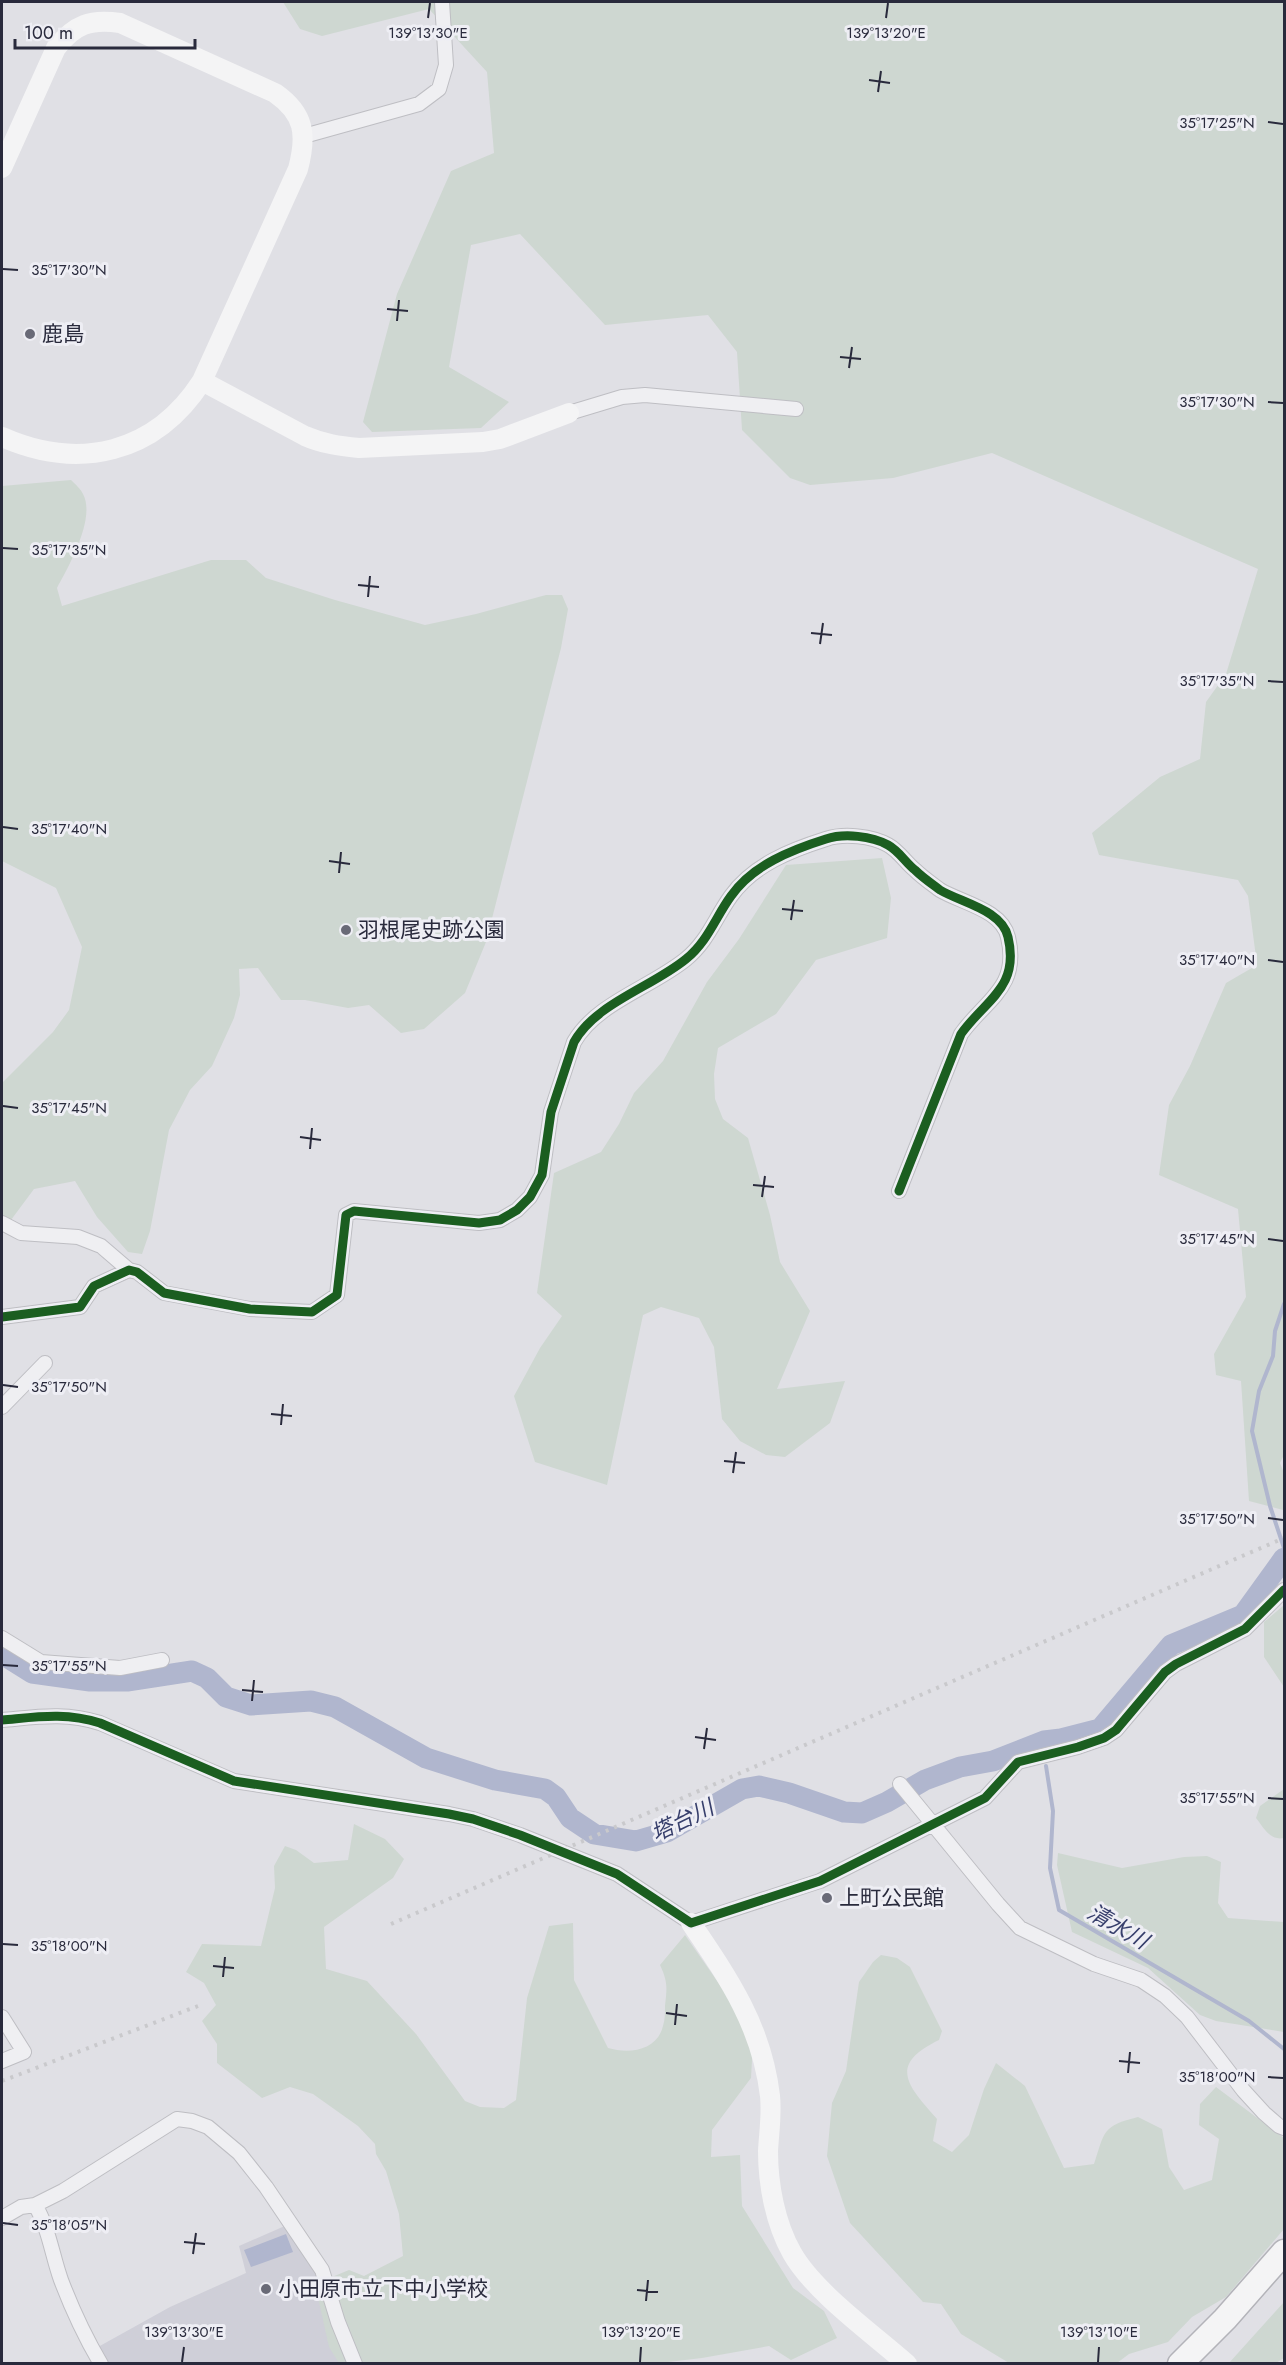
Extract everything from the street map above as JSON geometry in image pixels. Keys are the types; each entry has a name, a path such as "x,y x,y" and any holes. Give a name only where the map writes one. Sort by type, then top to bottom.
{"highway":[{"path":"1180,2364 1225,2319 1284,2252"},
{"path":"1204,2364 1284,2277"}],"street":[{"path":"304,136 419,104 439,89 446,65 442,2"},
{"path":"2,168 56,48 67,34 83,24 102,21 120,23 275,93 295,110 304,136 298,169 202,381 190,400 166,422 138,440 118,448 73,455 48,453 25,447 2,437"},
{"path":"202,381 321,443 359,448 483,442 500,439 614,399 645,396 796,409"},
{"path":"2,1223 21,1233 78,1237 101,1246 129,1270 137,1272 164,1293 250,1309 312,1312 337,1295 346,1215 354,1211 479,1223 500,1220 517,1210 530,1197 542,1175 551,1112 574,1042 584,1027 599,1013 659,979 688,957 711,932 731,896 749,876 768,862 828,838 844,835 878,841 890,846 915,871 940,890 994,917 1004,925 1008,936 1009,965 1005,983 997,996 972,1019 961,1034 899,1191"},
{"path":"2,1317 80,1307 94,1286 129,1270"},
{"path":"2,1407 45,1364"},
{"path":"692,1923 820,1881 985,1798 1018,1762 1078,1747 1111,1734 1165,1672 1176,1664 1245,1629 1284,1590"},
{"path":"2,1638 41,1662 120,1668 162,1660"},
{"path":"2,1720 63,1714 83,1718 100,1723 234,1781 472,1819 520,1835 617,1874 692,1923 744,2005 761,2050 770,2097 770,2173 776,2211 785,2239 803,2269 817,2285 907,2364"},
{"path":"900,1784 1020,1928 1094,1964 1141,1980 1165,1996 1187,2017 1243,2090 1264,2113 1284,2128"},
{"path":"2,2017 24,2052 2,2061"},
{"path":"2,2218 21,2207 35,2205 87,2177 177,2119 192,2121 208,2127 244,2160 273,2197 322,2270 338,2322 355,2364"},
{"path":"35,2205 42,2216 61,2280 74,2312 101,2364"}],"shaded area":[{"path":"283,2 1284,2 1284,1455 1280,1463 1284,1473 1283,1510 1249,1501 1241,1381 1216,1375 1214,1354 1246,1297 1238,1209 1159,1175 1169,1105 1190,1066 1226,983 1257,965 1248,896 1238,880 1099,855 1092,833 1160,777 1200,759 1206,702 1226,674 1258,569 992,453 893,478 810,485 790,478 742,430 737,352 708,315 605,325 520,234 471,245 449,367 509,402 481,428 372,432 363,422 397,294 451,171 494,153 487,72 429,9 322,36 300,29"},
{"path":"71,480 83,494 86,516 79,542 57,588 62,606 211,560 246,560 266,578 425,625 546,595 562,595 568,609 561,648 486,942 465,993 424,1029 401,1033 369,1005 348,1008 305,1000 281,1000 258,968 239,969 240,995 234,1018 212,1066 190,1090 169,1130 150,1231 142,1254 128,1252 97,1217 75,1181 34,1189 8,1224 2,1223 2,1083 53,1032 69,1010 82,947 56,888 2,861 2,486"},
{"path":"882,858 891,898 887,938 816,960 776,1014 718,1048 714,1074 715,1099 723,1119 748,1138 770,1215 780,1262 810,1311 777,1389 845,1381 830,1423 785,1457 766,1455 740,1441 722,1419 714,1347 699,1318 661,1307 643,1315 607,1485 535,1462 514,1396 540,1348 562,1316 537,1293 554,1173 601,1152 619,1124 634,1093 663,1061 707,982 739,939 786,865"},
{"path":"1284,1605 1284,1687 1264,1657 1264,1622"},
{"path":"1284,1789 1284,1838 1275,1838 1256,1818 1260,1806"},
{"path":"354,1824 385,1839 404,1859 393,1878 324,1927 326,1969 367,1981 416,2034 465,2101 480,2107 504,2108 516,2100 527,1998 549,1926 573,1923 574,1980 608,2048 625,2051 648,2046 660,2034 664,2021 666,1981 660,1965 685,1935 734,2005 753,2042 751,2078 712,2130 711,2157 740,2155 742,2206 793,2288 824,2311 837,2338 791,2360 769,2346 651,2364 339,2363 329,2347 315,2284 349,2270 364,2276 403,2256 399,2214 386,2171 376,2154 375,2144 358,2126 313,2094 290,2087 262,2098 217,2063 217,2044 202,2021 216,2005 204,1983 186,1972 202,1944 261,1946 275,1888 274,1866 285,1846 296,1850 314,1863 348,1860"},
{"path":"1058,1853 1122,1868 1184,1857 1207,1856 1221,1862 1218,1903 1228,1918 1284,1922 1284,2032 1216,2021 1200,2015 1148,1968 1072,1932 1057,1865"},
{"path":"881,1955 897,1958 910,1967 942,2031 939,2040 923,2049 913,2058 908,2067 911,2086 937,2119 933,2141 952,2152 969,2135 984,2089 996,2063 1025,2086 1064,2168 1094,2164 1103,2137 1111,2127 1138,2117 1162,2129 1169,2167 1184,2190 1212,2180 1219,2139 1199,2125 1200,2104 1216,2087 1284,2138 1284,2229 1226,2297 1192,2317 1168,2342 1129,2354 1117,2363 1009,2363 961,2334 941,2304 923,2302 850,2223 827,2156 832,2103 846,2071 859,1982"},
{"name":"小田原市立下中小学校","path":"287,2225 314,2264 350,2363 108,2363 98,2347 170,2307 246,2273 239,2246"},
{"path":"1284,2302 1284,2358 1276,2363 1229,2363"}],"water":[{"path":"286,2234 293,2252 251,2267 244,2250"}],"waterway":[{"path":"1284,1304 1275,1331 1273,1356 1259,1391 1252,1431 1270,1506 1284,1548"},
{"name":"塔台川","path":"2,1654 32,1673 90,1681 127,1681 192,1671 207,1678 226,1697 251,1705 311,1701 335,1707 426,1758 495,1780 545,1789 556,1797 570,1818 594,1834 636,1841 667,1832 742,1789 759,1786 789,1793 844,1812 862,1813 887,1802 925,1780 960,1767 993,1761 1044,1741 1100,1729 1171,1645 1243,1615 1284,1558"},
{"name":"清水川","path":"1044,1741 1044,1749"},
{"name":"清水川","path":"1046,1766 1053,1811 1050,1868 1059,1910 1249,2021 1284,2049"}],"railway":[{"path":"391,1924 1284,1538"},
{"path":"2,2081 198,2006"}],"cycle path":[{"path":"2,1317 80,1307 94,1286 129,1270 137,1272 164,1293 250,1309 312,1312 337,1295 346,1215 354,1211 479,1223 500,1220 517,1210 530,1197 542,1175 551,1112 574,1042 584,1028 610,1006 672,969 694,952 731,896 761,867 786,854 833,837 866,838 888,845 940,890 980,908 998,920 1008,937 1009,969 1005,981 990,1002 961,1034 899,1191"},
{"path":"2,1720 51,1716 75,1717 100,1723 234,1781 473,1819 520,1835 617,1874 691,1923 820,1881 985,1798 1018,1762 1104,1738 1116,1730 1165,1672 1176,1664 1245,1629 1284,1590"}],"place":[{"name":"鹿島","path":"30,334"},
{"name":"羽根尾史跡公園","path":"346,930"},
{"name":"上町公民館","path":"827,1898"},
{"name":"小田原市立下中小学校","path":"266,2289"}]}
